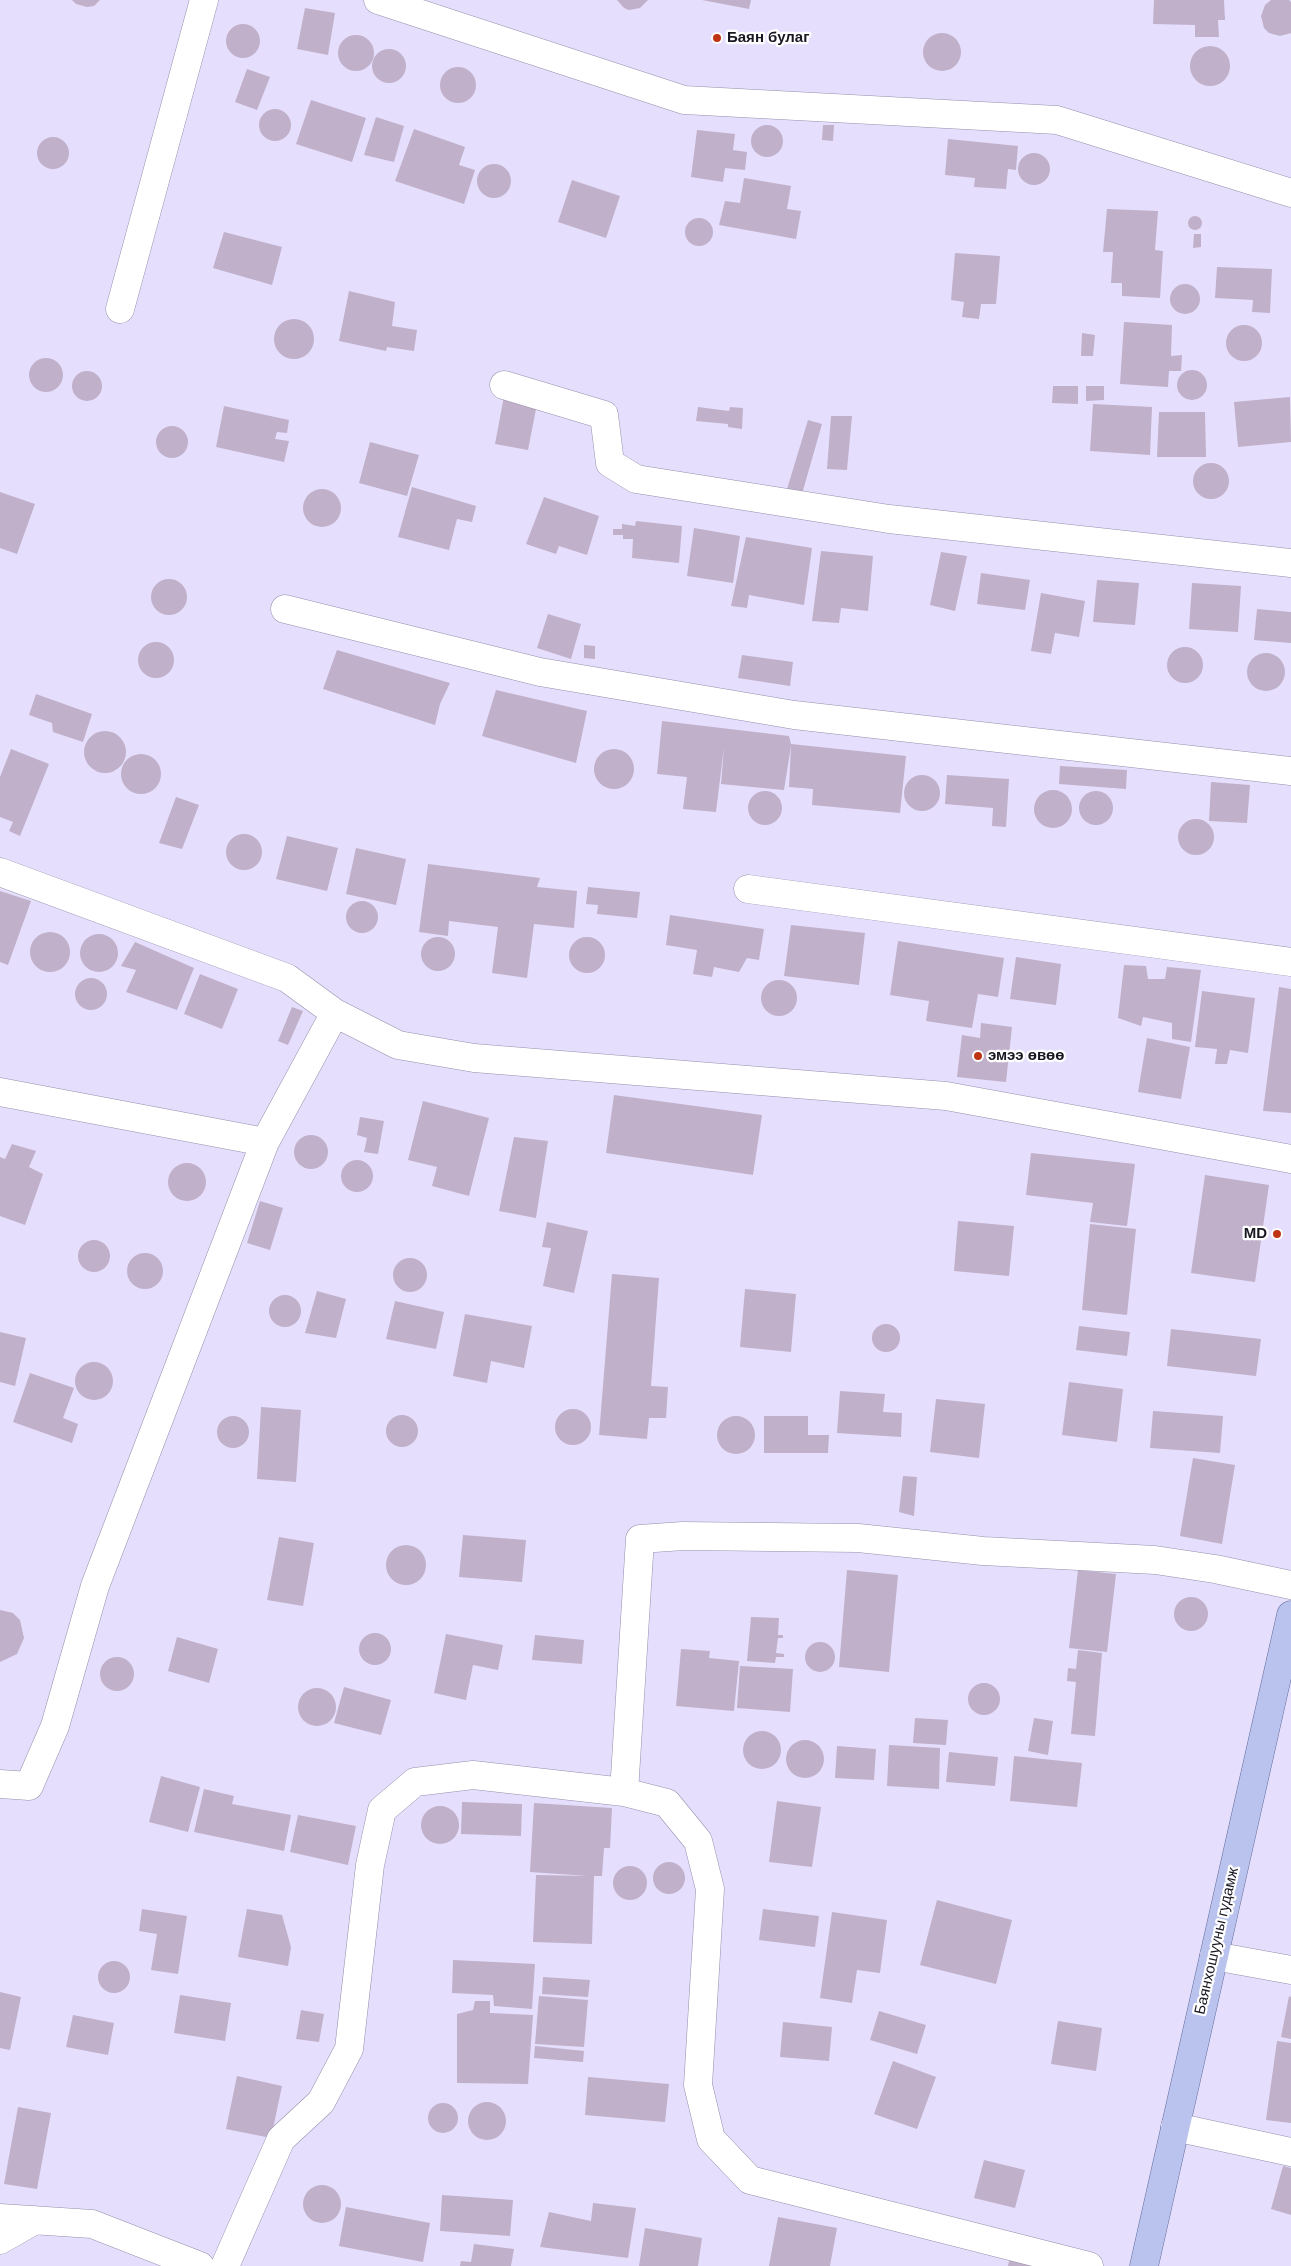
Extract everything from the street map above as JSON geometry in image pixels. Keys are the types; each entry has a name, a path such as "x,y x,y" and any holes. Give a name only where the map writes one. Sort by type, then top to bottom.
{"main road":[{"name":"Баянхошууны гудамж","path":"1144,2266 1289,1633"}],"street":[{"path":"120,309 204,0"},
{"path":"378,0 684,100 1057,120 1291,193"},
{"path":"504,385 604,415 610,463 636,479 889,519 1291,563"},
{"path":"285,609 540,672 794,715 1291,771"},
{"path":"0,872 287,978 335,1013 398,1045 474,1058 946,1096 1291,1159"},
{"path":"748,889 1291,962"},
{"path":"0,1784 29,1786 56,1726 95,1586 265,1142 335,1013"},
{"path":"0,1092 265,1142"},
{"path":"624,1792 640,1539 683,1536 858,1538 983,1551 1155,1560 1215,1569 1291,1585"},
{"path":"225,2266 281,2139 321,2102 349,2049 370,1865 382,1810 415,1782 473,1775 624,1792 667,1803 698,1841 710,1889 698,2085 711,2139 750,2180 1089,2266"},
{"path":"1214,1956 1291,1970"},
{"path":"1176,2126 1291,2152"},
{"path":"0,2218 92,2224 200,2266"},
{"path":"0,2240 35,2220"}],"building":[{"path":"72,0 100,0 94,6 87,7 76,4"},
{"path":"617,0 648,0 640,8 629,10 624,8"},
{"path":"702,0 751,0 749,9"},
{"path":"1154,0 1224,0 1225,20 1218,20 1219,37 1195,37 1195,25 1153,24"},
{"path":"1271,0 1289,0 1291,2 1291,33 1280,36 1269,33 1264,28 1261,16 1265,5"},
{"path":"305,8 335,13 328,55 297,49"},
{"path":"243,24 255,29 260,41 255,53 243,58 231,53 226,41 231,29"},
{"path":"942,33 956,38 961,52 956,66 942,71 928,66 923,52 928,38"},
{"path":"356,35 363,36 369,40 373,46 373,60 369,66 363,70 356,71 349,70 343,66 339,60 338,53 339,46 343,40 349,36"},
{"path":"1210,46 1224,52 1230,66 1224,80 1210,86 1196,80 1190,66 1196,52"},
{"path":"389,49 401,54 406,66 401,78 389,83 377,78 372,66 377,54"},
{"path":"458,67 465,68 471,72 475,78 475,92 471,98 465,102 458,103 451,102 445,98 441,92 440,85 441,78 445,72 451,68"},
{"path":"247,69 270,77 257,110 235,102"},
{"path":"311,100 366,118 352,162 296,144"},
{"path":"275,109 286,114 291,125 286,136 275,141 264,136 259,125 264,114"},
{"path":"376,117 404,126 394,162 364,155"},
{"path":"767,125 773,126 778,130 782,135 782,147 778,152 773,156 767,157 761,156 756,152 752,147 751,141 752,135 756,130 761,126"},
{"path":"823,125 834,125 833,141 822,140"},
{"path":"414,129 465,147 459,165 475,170 464,204 395,181"},
{"path":"697,130 735,134 733,150 747,152 745,170 725,168 723,182 691,177"},
{"path":"53,137 59,138 64,142 68,147 68,159 64,164 59,168 53,169 47,168 42,164 38,159 37,153 38,147 42,142 47,138"},
{"path":"948,139 1018,146 1016,170 1008,169 1006,189 974,187 975,178 945,175"},
{"path":"1034,153 1045,158 1050,169 1045,180 1034,185 1023,180 1018,169 1023,158"},
{"path":"494,164 506,169 511,181 506,193 494,198 482,193 477,181 482,169"},
{"path":"744,178 791,186 787,209 801,211 796,239 719,225 725,201 740,203"},
{"path":"572,180 620,196 606,238 558,222"},
{"path":"1107,209 1158,211 1155,250 1163,251 1160,298 1122,296 1122,283 1111,283 1113,252 1103,252"},
{"path":"1195,216 1200,218 1202,223 1200,228 1195,230 1190,228 1188,223 1190,218"},
{"path":"699,218 709,222 713,232 709,242 699,246 689,242 685,232 689,222"},
{"path":"224,232 282,247 272,285 213,268"},
{"path":"1194,234 1201,234 1201,247 1193,248"},
{"path":"955,253 1000,256 996,304 981,304 979,319 962,317 964,302 951,300"},
{"path":"1217,267 1272,269 1270,313 1252,312 1253,300 1215,298"},
{"path":"1185,284 1196,288 1200,299 1196,310 1185,314 1174,310 1170,299 1174,288"},
{"path":"349,291 395,302 392,326 417,330 414,351 387,347 386,351 339,341"},
{"path":"290,319 298,319 305,322 311,328 314,339 311,350 305,356 298,359 290,359 283,356 277,350 274,343 274,335 277,328 283,322"},
{"path":"1124,322 1172,325 1171,356 1182,355 1181,371 1169,371 1168,387 1120,384"},
{"path":"1244,325 1251,326 1257,330 1261,336 1261,350 1257,356 1251,360 1244,361 1237,360 1231,356 1227,350 1226,343 1227,336 1231,330 1237,326"},
{"path":"1082,333 1095,335 1093,356 1081,356"},
{"path":"46,358 58,363 63,375 58,387 46,392 34,387 29,375 34,363"},
{"path":"1192,370 1198,371 1206,379 1206,391 1198,399 1192,400 1186,399 1178,391 1177,385 1178,379 1186,371"},
{"path":"87,371 98,375 102,386 98,397 87,401 76,397 72,386 76,375"},
{"path":"1053,386 1078,386 1078,404 1052,403"},
{"path":"1086,386 1104,386 1104,400 1086,401"},
{"path":"504,396 537,404 528,450 495,444"},
{"path":"1290,397 1291,442 1238,447 1234,402"},
{"path":"1093,404 1152,407 1150,455 1090,451"},
{"path":"224,406 289,420 287,433 277,432 275,439 289,441 284,462 216,447"},
{"path":"698,407 729,411 730,407 743,408 742,429 728,427 728,424 696,421"},
{"path":"1159,412 1205,412 1206,457 1157,457"},
{"path":"831,416 852,416 847,470 827,469"},
{"path":"808,420 822,424 802,494 787,489"},
{"path":"172,426 183,431 188,442 183,453 172,458 161,453 156,442 161,431"},
{"path":"370,442 419,455 407,496 359,483"},
{"path":"1211,463 1218,464 1224,468 1228,474 1228,488 1224,494 1218,498 1211,499 1204,498 1198,494 1194,488 1193,481 1194,474 1198,468 1204,464"},
{"path":"412,487 476,506 472,522 457,519 449,550 398,537"},
{"path":"322,489 336,494 341,508 336,522 322,527 308,522 303,508 308,494"},
{"path":"0,492 35,504 17,554 0,548"},
{"path":"544,497 599,516 587,555 559,546 556,554 526,544"},
{"path":"636,521 682,526 679,563 632,558 633,539 623,539 623,535 613,535 613,529 622,529 622,524 635,526"},
{"path":"694,528 740,536 733,583 687,576"},
{"path":"746,537 812,548 804,605 749,595 747,608 731,606"},
{"path":"821,551 873,556 868,611 841,608 839,623 812,621"},
{"path":"941,552 967,556 955,611 930,605"},
{"path":"981,573 1030,580 1025,610 977,604"},
{"path":"169,579 181,585 187,597 181,609 169,615 157,609 151,597 157,585"},
{"path":"1097,580 1139,583 1135,625 1093,622"},
{"path":"1192,583 1241,586 1238,632 1189,629"},
{"path":"1041,593 1085,601 1079,637 1055,633 1051,654 1031,651"},
{"path":"1257,609 1291,612 1291,643 1254,640"},
{"path":"548,614 581,624 571,659 537,648"},
{"path":"156,642 163,643 169,647 173,653 173,667 169,673 163,677 156,678 149,677 143,673 139,667 138,660 139,653 143,647 149,643"},
{"path":"584,645 595,646 595,659 584,658"},
{"path":"1185,647 1192,648 1198,652 1202,658 1202,672 1198,678 1192,682 1185,683 1178,682 1172,678 1168,672 1167,665 1168,658 1172,652 1178,648"},
{"path":"337,650 450,683 440,704 435,725 323,689"},
{"path":"1266,653 1280,658 1285,672 1280,686 1266,691 1252,686 1247,672 1252,658"},
{"path":"742,655 793,662 790,686 738,678"},
{"path":"496,690 587,711 576,763 482,736"},
{"path":"36,694 92,714 83,742 53,732 52,723 29,715"},
{"path":"662,721 789,736 791,744 906,756 900,813 812,805 813,789 789,787 791,746 784,790 721,784 724,747 716,812 683,809 687,777 657,774"},
{"path":"109,731 117,734 123,740 126,752 123,764 117,770 101,773 93,770 87,764 84,748 87,740 93,734"},
{"path":"11,749 49,764 20,836 9,831 13,822 0,817 0,777"},
{"path":"614,749 628,755 634,769 628,783 614,789 600,783 594,769 600,755"},
{"path":"145,754 152,757 158,763 161,774 160,782 152,791 145,794 137,794 130,791 122,782 121,770 124,763 133,755"},
{"path":"1060,766 1127,770 1126,789 1059,784"},
{"path":"922,775 929,776 935,780 939,786 939,800 935,806 929,810 922,811 915,810 909,806 905,800 904,793 905,786 909,780 915,776"},
{"path":"947,775 1009,779 1006,827 992,826 993,808 945,804"},
{"path":"1211,782 1250,785 1247,823 1209,821"},
{"path":"1053,790 1066,796 1072,809 1066,822 1053,828 1040,822 1034,809 1040,796"},
{"path":"765,791 772,792 777,796 781,801 781,815 777,820 772,824 765,825 758,824 753,820 749,815 748,808 749,801 753,796 758,792"},
{"path":"1096,791 1103,792 1108,796 1112,801 1112,815 1108,820 1103,824 1096,825 1089,824 1084,820 1080,815 1079,808 1080,801 1084,796 1089,792"},
{"path":"176,797 199,805 182,849 159,843"},
{"path":"1196,819 1203,820 1209,824 1213,830 1213,844 1209,850 1203,854 1196,855 1189,854 1183,850 1179,844 1178,837 1179,830 1183,824 1189,820"},
{"path":"244,834 251,835 257,839 261,845 261,859 257,865 251,869 244,870 237,869 231,865 227,859 226,852 227,845 231,839 237,835"},
{"path":"287,836 338,848 327,891 276,879"},
{"path":"356,848 406,859 396,905 346,894"},
{"path":"428,864 540,878 537,887 577,891 574,928 534,924 527,978 492,973 498,927 449,921 448,936 419,932"},
{"path":"588,887 640,892 637,918 597,914 598,905 586,904"},
{"path":"0,891 31,901 8,965 0,962"},
{"path":"362,901 368,902 373,906 377,911 377,923 373,928 368,932 362,933 356,932 351,928 347,923 346,917 347,911 351,906 356,902"},
{"path":"670,915 764,929 759,960 747,958 739,972 714,967 712,977 693,974 697,950 666,945"},
{"path":"791,925 865,933 859,985 784,976"},
{"path":"54,932 61,935 67,941 70,952 69,960 61,969 54,972 46,972 39,969 31,960 30,948 33,941 42,933"},
{"path":"99,934 113,939 118,953 113,967 99,972 85,967 80,953 85,939"},
{"path":"438,937 445,938 450,942 454,947 454,961 450,966 445,970 438,971 431,970 426,966 422,961 421,954 422,947 426,942 431,938"},
{"path":"587,937 594,938 600,942 604,948 604,962 600,968 594,972 587,973 580,972 574,968 570,962 569,955 570,948 574,942 580,938"},
{"path":"898,941 1004,958 998,997 978,994 972,1028 926,1021 929,1001 890,995"},
{"path":"135,942 194,968 177,1010 126,992 136,970 121,966"},
{"path":"1016,957 1061,964 1056,1005 1010,999"},
{"path":"1124,965 1146,966 1148,979 1165,979 1167,967 1201,970 1191,1042 1172,1039 1172,1023 1143,1017 1141,1026 1118,1018"},
{"path":"200,974 238,989 222,1029 184,1014"},
{"path":"91,978 97,979 102,983 106,988 106,1000 102,1005 97,1009 91,1010 85,1009 80,1005 76,1000 75,994 76,988 80,983 85,979"},
{"path":"779,980 791,986 797,998 791,1010 779,1016 767,1010 761,998 767,986"},
{"path":"1279,987 1291,989 1291,1113 1263,1111"},
{"path":"1202,991 1255,998 1248,1053 1230,1050 1227,1064 1215,1064 1217,1049 1195,1047"},
{"path":"292,1007 303,1011 288,1045 278,1041"},
{"path":"981,1023 1012,1027 1006,1082 957,1077 962,1035 980,1038"},
{"path":"1147,1038 1190,1047 1181,1099 1138,1092"},
{"path":"614,1095 762,1115 753,1175 606,1153"},
{"path":"423,1101 489,1118 469,1196 432,1186 437,1167 408,1160"},
{"path":"360,1117 384,1121 378,1154 364,1152 367,1138 357,1135"},
{"path":"311,1135 318,1136 323,1140 327,1145 327,1159 323,1164 318,1168 311,1169 304,1168 299,1164 295,1159 294,1152 295,1145 299,1140 304,1136"},
{"path":"514,1137 548,1141 536,1218 499,1211"},
{"path":"12,1144 36,1151 29,1167 43,1174 25,1225 0,1216 0,1157 5,1159"},
{"path":"1031,1153 1135,1164 1127,1226 1090,1222 1093,1203 1026,1195"},
{"path":"357,1160 363,1161 368,1165 372,1170 372,1182 368,1187 363,1191 357,1192 351,1191 346,1187 342,1182 341,1176 342,1170 346,1165 351,1161"},
{"path":"187,1163 200,1169 206,1182 200,1195 187,1201 174,1195 168,1182 174,1169"},
{"path":"1205,1175 1269,1185 1255,1282 1191,1273"},
{"path":"260,1201 283,1208 270,1250 247,1243"},
{"path":"958,1221 1014,1226 1009,1276 954,1271"},
{"path":"547,1222 588,1231 574,1293 543,1286 551,1248 542,1247"},
{"path":"1090,1224 1136,1229 1127,1315 1082,1310"},
{"path":"94,1240 105,1245 110,1256 105,1267 94,1272 83,1267 78,1256 83,1245"},
{"path":"145,1253 152,1254 158,1258 162,1264 162,1278 158,1284 152,1288 145,1289 138,1288 132,1284 128,1278 127,1271 128,1264 132,1258 138,1254"},
{"path":"410,1258 417,1259 422,1263 426,1268 426,1282 422,1287 417,1291 410,1292 403,1291 398,1287 394,1282 393,1275 394,1268 398,1263 403,1259"},
{"path":"612,1274 659,1278 651,1386 668,1387 666,1418 649,1418 647,1439 599,1435"},
{"path":"745,1289 796,1294 791,1352 740,1347"},
{"path":"317,1291 346,1299 336,1338 305,1333"},
{"path":"285,1295 291,1296 296,1300 300,1305 300,1317 296,1322 291,1326 285,1327 279,1326 274,1322 270,1317 269,1311 270,1305 274,1300 279,1296"},
{"path":"395,1301 444,1312 436,1349 386,1339"},
{"path":"465,1314 532,1326 524,1368 491,1361 487,1383 453,1376"},
{"path":"886,1324 896,1328 900,1338 896,1348 886,1352 876,1348 872,1338 876,1328"},
{"path":"1079,1326 1130,1332 1127,1356 1076,1350"},
{"path":"1171,1329 1261,1339 1256,1376 1167,1366"},
{"path":"0,1332 26,1338 15,1386 0,1382"},
{"path":"94,1362 107,1368 113,1381 107,1394 94,1400 81,1394 75,1381 81,1368"},
{"path":"30,1373 74,1388 63,1418 78,1424 72,1443 13,1422"},
{"path":"1069,1382 1123,1389 1117,1442 1062,1435"},
{"path":"840,1391 885,1394 883,1412 902,1413 901,1437 837,1433"},
{"path":"936,1399 985,1404 979,1458 930,1452"},
{"path":"261,1407 301,1410 296,1482 257,1479"},
{"path":"573,1409 580,1410 586,1414 590,1420 590,1434 586,1440 580,1444 573,1445 566,1444 560,1440 556,1434 555,1427 556,1420 560,1414 566,1410"},
{"path":"1153,1411 1223,1416 1220,1453 1150,1448"},
{"path":"402,1415 414,1419 418,1431 414,1443 402,1447 390,1443 386,1431 390,1419"},
{"path":"233,1416 244,1421 249,1432 244,1443 233,1448 222,1443 217,1432 222,1421"},
{"path":"736,1416 750,1421 755,1435 750,1449 736,1454 722,1449 717,1435 722,1421"},
{"path":"764,1416 808,1416 808,1435 829,1435 828,1453 764,1453"},
{"path":"1193,1458 1235,1465 1222,1544 1180,1536"},
{"path":"903,1476 917,1477 914,1516 899,1512"},
{"path":"463,1535 526,1540 522,1582 459,1577"},
{"path":"279,1537 314,1543 303,1606 267,1600"},
{"path":"402,1545 410,1545 417,1548 423,1554 426,1565 423,1576 417,1582 410,1585 402,1585 395,1582 389,1576 386,1569 386,1561 389,1554 395,1548"},
{"path":"847,1570 898,1575 889,1672 839,1667"},
{"path":"1078,1570 1116,1574 1107,1652 1069,1648"},
{"path":"1191,1597 1198,1598 1203,1602 1207,1607 1207,1621 1203,1626 1198,1630 1191,1631 1184,1630 1179,1626 1175,1621 1174,1614 1175,1607 1179,1602 1184,1598"},
{"path":"0,1610 13,1613 20,1620 24,1638 17,1654 0,1662"},
{"path":"751,1617 779,1618 778,1635 783,1635 783,1638 778,1638 776,1653 784,1654 784,1657 776,1657 775,1663 747,1661"},
{"path":"375,1633 381,1634 386,1638 390,1643 390,1655 386,1660 381,1664 375,1665 369,1664 364,1660 360,1655 359,1649 360,1643 364,1638 369,1634"},
{"path":"446,1634 503,1645 498,1670 473,1665 466,1700 434,1693"},
{"path":"535,1635 584,1640 582,1664 532,1660"},
{"path":"177,1637 218,1649 209,1683 168,1671"},
{"path":"820,1642 830,1647 835,1657 830,1667 820,1672 810,1667 805,1657 810,1647"},
{"path":"681,1649 710,1651 709,1658 739,1661 734,1711 676,1706"},
{"path":"1078,1650 1102,1653 1095,1736 1071,1734 1076,1682 1067,1681 1068,1668 1076,1669"},
{"path":"117,1657 129,1662 134,1674 129,1686 117,1691 105,1686 100,1674 105,1662"},
{"path":"740,1666 793,1669 790,1712 737,1708"},
{"path":"984,1683 995,1688 1000,1699 995,1710 984,1715 973,1710 968,1699 973,1688"},
{"path":"344,1687 391,1700 381,1735 334,1723"},
{"path":"317,1688 330,1694 336,1707 330,1720 317,1726 304,1720 298,1707 304,1694"},
{"path":"915,1718 948,1720 946,1745 913,1743"},
{"path":"1034,1718 1053,1721 1048,1755 1028,1751"},
{"path":"762,1731 776,1736 781,1750 776,1764 762,1769 748,1764 743,1750 748,1736"},
{"path":"805,1740 819,1745 824,1759 819,1773 805,1778 791,1773 786,1759 791,1745"},
{"path":"889,1745 940,1748 939,1789 887,1786"},
{"path":"837,1746 876,1749 874,1780 835,1778"},
{"path":"949,1752 998,1757 995,1786 946,1782"},
{"path":"1014,1756 1082,1763 1077,1807 1010,1801"},
{"path":"161,1776 200,1787 188,1832 149,1822"},
{"path":"204,1789 234,1796 232,1804 291,1815 284,1851 194,1832"},
{"path":"777,1801 821,1807 812,1867 769,1862"},
{"path":"462,1802 522,1804 521,1836 461,1834"},
{"path":"534,1803 612,1808 610,1848 604,1848 602,1876 594,1876 592,1944 533,1942 536,1875 588,1876 530,1872"},
{"path":"440,1806 453,1812 459,1825 453,1838 440,1844 427,1838 421,1825 427,1812"},
{"path":"298,1815 356,1826 348,1865 290,1852"},
{"path":"669,1862 675,1863 680,1867 684,1872 684,1884 680,1889 675,1893 669,1894 663,1893 658,1889 654,1884 653,1878 654,1872 658,1867 663,1863"},
{"path":"630,1866 637,1867 642,1871 646,1876 646,1890 642,1895 637,1899 630,1900 623,1899 618,1895 614,1890 613,1883 614,1876 618,1871 623,1867"},
{"path":"937,1900 1012,1920 996,1984 920,1965"},
{"path":"142,1909 187,1916 178,1974 151,1970 157,1934 139,1931"},
{"path":"247,1909 282,1915 291,1947 288,1966 238,1957"},
{"path":"763,1909 819,1916 815,1947 759,1940"},
{"path":"832,1912 887,1920 880,1973 857,1970 852,2003 820,1998"},
{"path":"453,1960 535,1964 532,2009 494,2006 493,1995 452,1993"},
{"path":"114,1961 125,1966 130,1977 125,1988 114,1993 103,1988 98,1977 103,1966"},
{"path":"543,1977 590,1980 588,1997 542,1994"},
{"path":"0,1992 21,1997 10,2050 0,2048"},
{"path":"180,1995 231,2003 225,2041 174,2033"},
{"path":"539,1996 588,2000 584,2047 535,2044"},
{"path":"1289,1996 1291,1997 1291,2039 1281,2037"},
{"path":"475,2001 490,2001 490,2013 533,2015 528,2084 457,2083 457,2014 473,2010"},
{"path":"301,2010 324,2014 319,2042 296,2039"},
{"path":"879,2011 926,2025 917,2054 870,2040"},
{"path":"73,2015 114,2023 108,2055 66,2047"},
{"path":"1058,2021 1102,2028 1096,2071 1051,2064"},
{"path":"783,2022 832,2027 829,2061 780,2057"},
{"path":"1277,2041 1291,2043 1291,2123 1266,2120"},
{"path":"535,2046 584,2051 583,2062 534,2058"},
{"path":"893,2061 936,2077 917,2129 874,2114"},
{"path":"237,2076 282,2086 271,2138 226,2129"},
{"path":"588,2077 669,2084 665,2122 585,2115"},
{"path":"487,2102 500,2108 506,2121 500,2134 487,2140 474,2134 468,2121 474,2108"},
{"path":"443,2103 454,2107 458,2118 454,2129 443,2133 432,2129 428,2118 432,2107"},
{"path":"18,2107 51,2113 37,2189 4,2184"},
{"path":"984,2160 1025,2170 1015,2208 974,2198"},
{"path":"1283,2166 1291,2168 1291,2215 1271,2209"},
{"path":"322,2185 336,2190 341,2204 336,2218 322,2223 308,2218 303,2204 308,2190"},
{"path":"442,2195 513,2200 510,2236 440,2231"},
{"path":"593,2203 636,2208 628,2258 540,2247 549,2212 591,2221"},
{"path":"346,2207 430,2223 423,2262 339,2246"},
{"path":"778,2217 837,2228 830,2266 769,2266"},
{"path":"645,2228 702,2238 698,2266 639,2266"},
{"path":"474,2244 514,2249 511,2266 460,2266 461,2261 471,2262"},
{"path":"1010,2256 1048,2266 1008,2266"}],"place":[{"name":"Баян булаг","path":"717,38"},
{"name":"эмээ өвөө","path":"978,1056"},
{"name":"MD","path":"1277,1234"}]}
